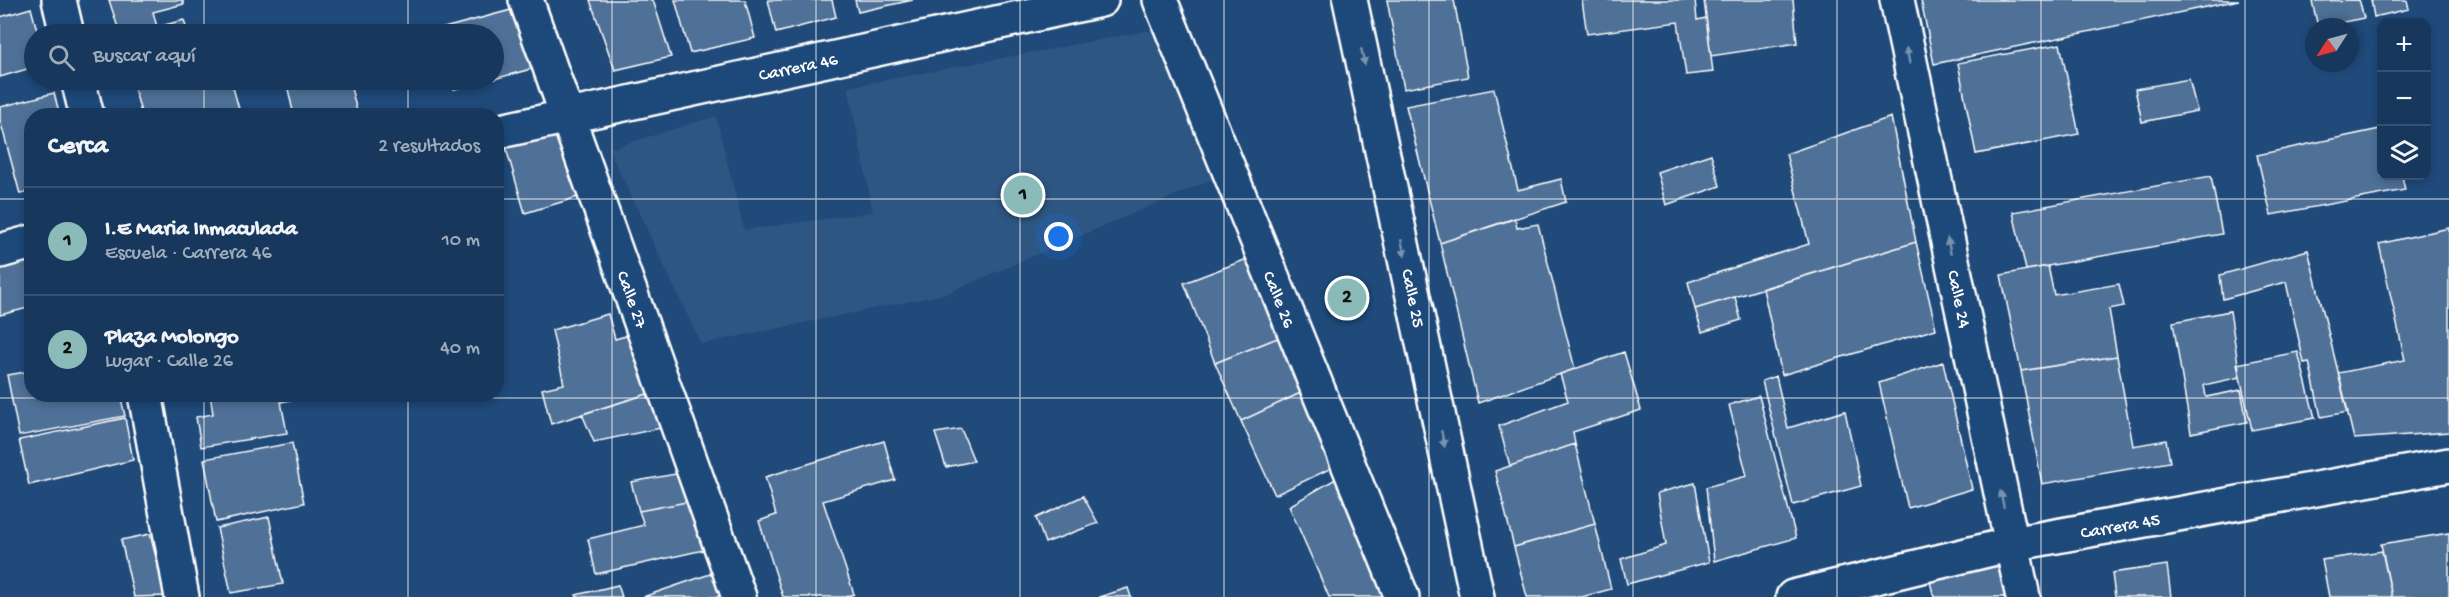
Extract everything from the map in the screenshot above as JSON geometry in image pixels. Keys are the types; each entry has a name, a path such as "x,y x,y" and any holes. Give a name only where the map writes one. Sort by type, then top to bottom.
{"street":[{"path":"59,0 65,24"},
{"name":"Calle 27","path":"526,0 739,597"},
{"name":"Carrera 46","path":"504,130 1101,0"},
{"name":"Calle 26","path":"1160,0 1402,597"},
{"name":"Calle 25","path":"1350,0 1477,597"},
{"name":"Calle 24","path":"1897,0 2023,597"},
{"path":"80,90 85,108"},
{"path":"0,251 24,244"},
{"path":"146,402 182,597"},
{"name":"Carrera 45","path":"1793,597 2012,544 2449,465"}],"shaded area":[{"path":"1162,28 1218,177 945,294 701,344 609,149 716,116 744,230 873,212 848,87"}],"building":[{"path":"109,0 182,0 184,4 153,12 156,24 117,24"},
{"path":"590,0 653,0 671,57 615,70"},
{"path":"675,0 745,0 755,38 690,53"},
{"path":"768,0 832,0 836,17 776,33"},
{"path":"855,0 913,0 858,12"},
{"path":"1387,0 1454,0 1468,77 1404,89"},
{"path":"1582,0 1695,0 1697,20 1706,18 1713,72 1686,75 1678,22 1587,34"},
{"path":"1704,0 1793,0 1797,43 1711,56"},
{"path":"1921,0 2239,0 1934,64"},
{"path":"2359,0 2364,18 2316,18 2312,1"},
{"path":"2371,0 2407,0 2409,9 2374,17"},
{"path":"522,7 546,65 504,76 504,24 459,24"},
{"path":"31,8 35,24 24,24 24,70 0,77 0,17"},
{"path":"184,20 185,24 169,24"},
{"path":"2060,44 2079,134 1976,154 1958,63"},
{"path":"2189,79 2197,111 2142,122 2135,89"},
{"path":"1494,89 1518,190 1561,179 1566,202 1440,243 1406,106"},
{"path":"135,90 234,90 239,108 140,108"},
{"path":"288,90 352,90 356,108 292,108"},
{"path":"54,93 58,108 24,108 24,193 20,194 0,120 0,107"},
{"path":"1891,117 1916,242 1695,309 1688,282 1809,244 1786,154"},
{"path":"2377,130 2377,180 2403,180 2405,190 2271,215 2257,155"},
{"path":"564,132 585,195 525,213 506,148"},
{"path":"1711,154 1720,186 1666,205 1657,172"},
{"path":"2211,176 2222,234 2026,270 2013,212"},
{"path":"1515,218 1517,228 1538,224 1575,369 1478,403 1440,243"},
{"path":"2449,228 2449,432 2354,439 2338,373 2405,360 2379,244"},
{"path":"1916,242 1936,329 1782,375 1763,289"},
{"path":"2308,250 2348,412 2321,417 2309,362 2304,363 2286,282 2223,299 2220,275"},
{"path":"1255,256 1285,335 1215,363 1184,283"},
{"path":"24,258 24,309 0,315 0,263"},
{"path":"2048,266 2054,295 2119,284 2124,306 2109,309 2117,356 2021,371 2001,275"},
{"path":"1735,297 1741,320 1702,332 1695,309"},
{"path":"2230,311 2240,377 2204,385 2206,397 2241,390 2247,422 2191,433 2173,322"},
{"path":"608,314 615,339 633,334 654,392 551,424 542,389 564,384 552,330"},
{"path":"1285,335 1309,389 1241,421 1215,363"},
{"path":"1624,352 1641,410 1573,432 1575,444 1510,466 1499,426 1568,401 1560,374"},
{"path":"2298,352 2315,418 2252,430 2237,364"},
{"path":"2117,356 2133,446 2166,440 2170,462 2042,484 2021,371"},
{"path":"1943,362 1972,489 1908,508 1879,383"},
{"path":"24,372 24,402 122,402 125,416 19,436 7,375"},
{"path":"1776,376 1788,428 1845,411 1861,486 1793,505 1762,381"},
{"path":"1309,389 1340,464 1275,495 1241,421"},
{"path":"654,392 666,427 594,442 582,414"},
{"path":"1759,396 1796,538 1714,561 1706,487 1747,476 1729,405"},
{"path":"211,402 281,402 287,433 201,447 196,417 213,414"},
{"path":"125,418 133,460 29,485 19,440"},
{"path":"961,429 974,461 946,467 935,433"},
{"path":"884,441 895,480 823,501 854,594 846,597 783,597 759,521 776,515 765,477"},
{"path":"292,443 304,503 216,522 204,459"},
{"path":"1575,444 1595,524 1514,547 1495,471"},
{"path":"681,473 692,501 639,511 631,482"},
{"path":"1344,474 1397,597 1329,597 1289,506"},
{"path":"1695,483 1709,562 1627,584 1621,559 1666,545 1657,493"},
{"path":"1083,496 1098,523 1045,543 1036,518"},
{"path":"692,501 708,549 596,574 588,539 644,525 639,511"},
{"path":"269,517 283,584 231,593 217,528"},
{"path":"1595,524 1611,589 1582,597 1527,597 1514,547"},
{"path":"2449,533 2449,597 2392,597 2381,544"},
{"path":"150,534 166,596 134,597 121,540"},
{"path":"2382,551 2392,597 2329,597 2322,560"},
{"path":"1998,559 2006,597 1934,597 1929,578"},
{"path":"2167,565 2171,597 2115,597 2112,573"},
{"path":"716,572 724,597 643,597"},
{"path":"618,585 622,597 577,597 576,595"},
{"path":"1128,588 1131,597 1099,597"}],"place":[{"name":"I.E Maria Inmaculada","path":"1023,195"},
{"name":"Plaza Molongo","path":"1347,298"}]}
